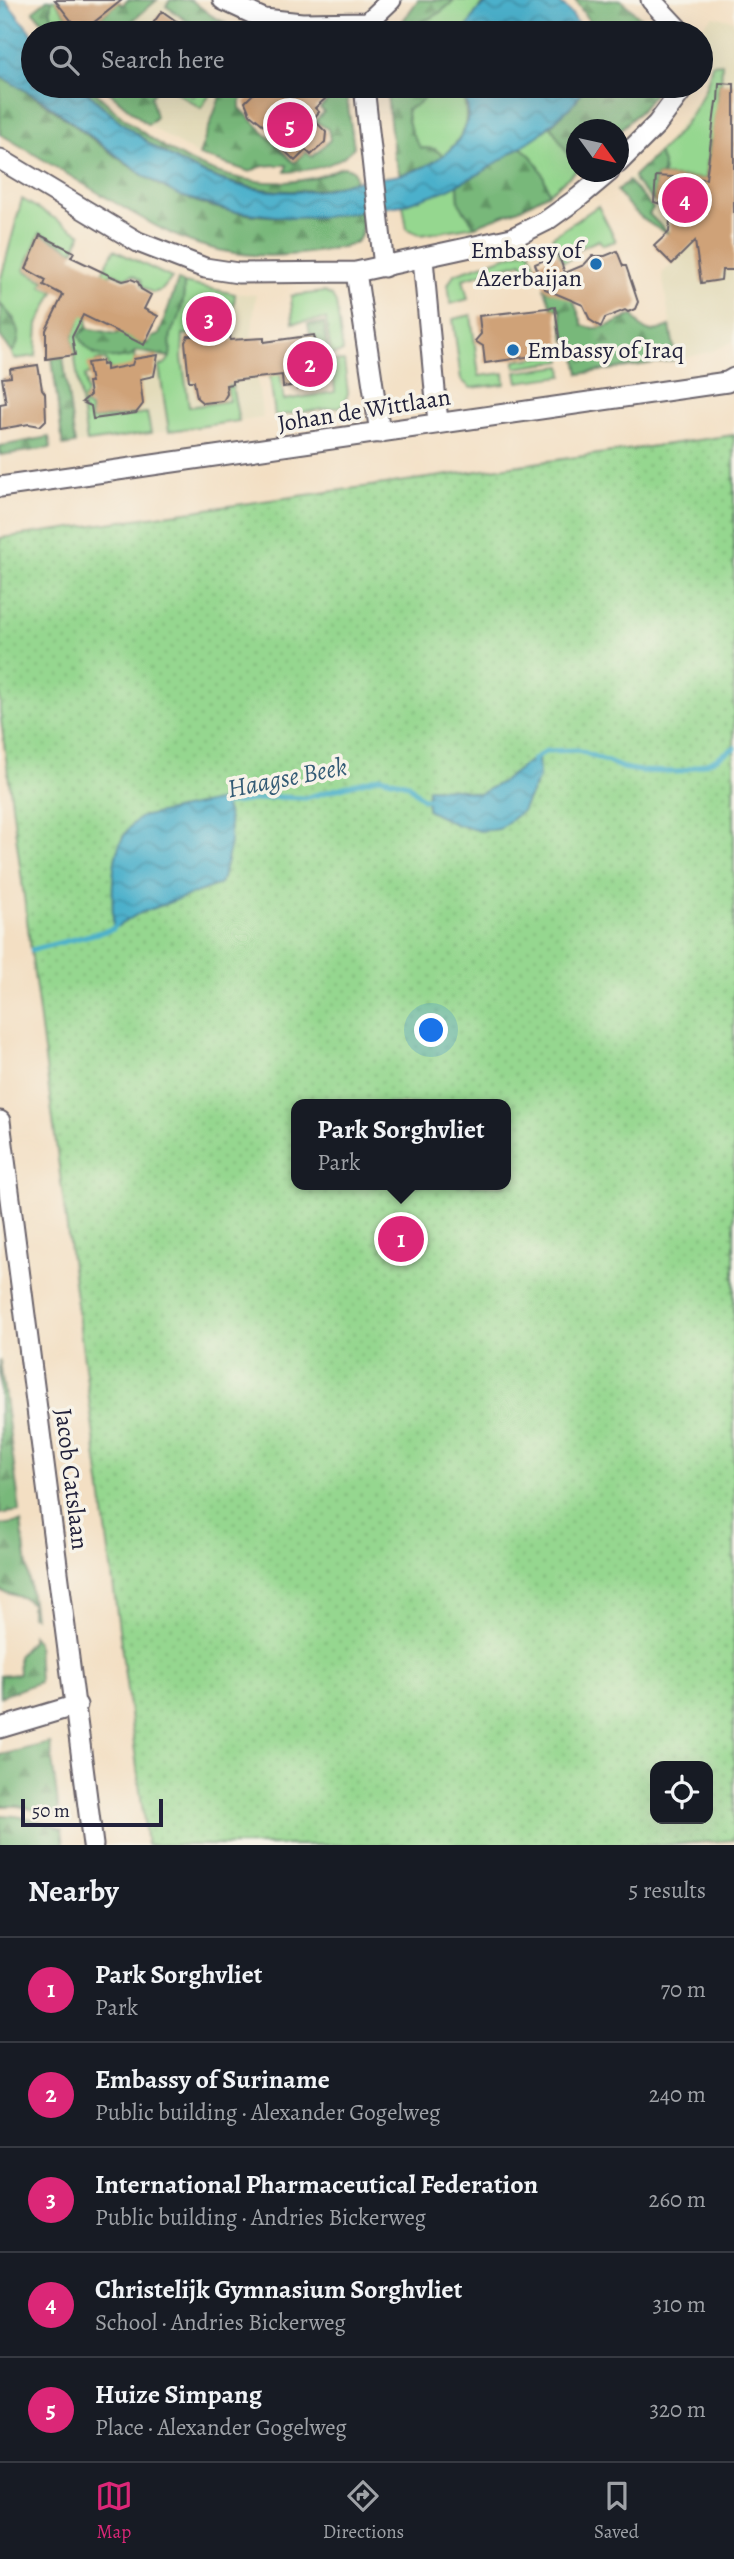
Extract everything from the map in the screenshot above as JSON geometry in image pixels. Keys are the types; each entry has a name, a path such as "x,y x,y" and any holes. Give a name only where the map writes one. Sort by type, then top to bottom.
{"street":[{"path":"223,0 264,19 283,21"},
{"path":"373,21 391,0"},
{"path":"651,0 672,21"},
{"path":"365,98 384,267"},
{"path":"629,152 657,124 675,98"},
{"path":"0,159 138,242 205,268 239,273 356,272 512,238 546,221 597,182"},
{"path":"423,259 438,423"},
{"path":"356,272 380,433"},
{"name":"Johan de Wittlaan","path":"0,487 727,382 734,378"},
{"name":"Jacob Catslaan","path":"0,1121 3,1166 77,1705 93,1845"},
{"path":"0,1727 77,1705"}],"shaded area":[{"path":"145,0 192,0 222,21 119,21"},
{"path":"713,16 734,20 734,341 713,351 676,360 662,274 685,250 623,186 667,141 699,98 713,98 713,21 707,21"},
{"path":"116,98 218,98 197,155 148,125"},
{"path":"184,282 222,292 256,295 251,339 263,418 75,444 60,335 157,356"}],"green space":[{"path":"47,0 52,0 54,21 42,21 33,11"},
{"path":"52,0 59,0 57,3 71,21 54,21 50,7"},
{"path":"128,0 157,0 132,21 96,21 119,2 122,5"},
{"path":"170,0 191,0 222,21 187,21 166,6"},
{"path":"418,0 454,0 430,18 403,21"},
{"path":"454,0 489,0 482,4 471,21 424,21"},
{"path":"575,0 621,0 644,21 589,21"},
{"path":"722,63 721,83 706,179 662,176 664,171 658,153 676,134 700,98 713,98 713,64"},
{"path":"0,76 21,88 21,98 36,98 134,169 179,195 229,211 255,215 307,217 361,212 362,231 357,242 352,244 295,254 247,254 200,245 158,227 0,134"},
{"path":"94,98 102,98 131,124 178,155 230,176 286,182 314,178 344,167 354,171 356,181 316,189 278,190 241,185 206,174 172,157 140,137"},
{"path":"116,98 151,98 156,117 148,125"},
{"path":"185,98 208,98 201,108"},
{"path":"220,98 243,98 240,108 294,163 306,152 312,157 330,140 328,129 315,121 324,112 320,108 330,98 347,98 354,147 332,163 313,169 285,172 287,165 272,165 250,172 199,155"},
{"path":"387,98 423,98 407,109 409,125 421,148 435,149 443,156 429,165 400,175 394,156"},
{"path":"423,98 463,98 466,116 463,132 443,156 435,149 421,148 413,135 407,109 420,103"},
{"path":"578,98 650,98 629,121 629,119 566,119 566,152 551,126"},
{"path":"551,126 566,149 566,179 549,193 539,167 520,147"},
{"path":"520,147 539,167 549,193 519,209 475,226 459,203 458,184 481,173"},
{"path":"658,153 663,163 662,176 656,176 654,202 636,183 634,176"},
{"path":"629,182 653,208 649,214 668,233 646,221 617,191"},
{"path":"458,184 459,203 475,226 421,235 407,229 403,205"},
{"path":"22,199 81,234 74,251 40,233 24,270 44,281 41,286 54,292 38,324 36,356 14,359 11,351 14,351 14,319 0,304 0,282"},
{"path":"598,206 616,241 603,245 599,240 573,251 575,257 563,262 552,237"},
{"path":"529,249 540,277 528,281 522,262 463,279 468,299 451,304 448,285 454,274"},
{"path":"114,250 172,278 162,290 153,293 142,286 141,280 133,275 124,278 113,273 106,277 89,297"},
{"path":"565,279 583,325 601,327 633,315 648,331 670,326 676,360 579,374 573,340 565,341 560,308 553,310 544,288"},
{"path":"178,280 184,283 183,296 179,318 171,334 170,357 136,351 130,357 114,358 87,348 79,335 87,328 116,334 125,328 142,343 148,343 152,337 159,335"},
{"path":"184,283 235,294 231,329 226,329 228,313 194,310 192,335 183,334 182,358 189,407 229,401 227,387 232,386 239,421 169,431 159,367 170,357 170,338 181,309"},
{"path":"324,292 332,296 336,303 343,352 331,355 326,319 293,323 291,296"},
{"path":"88,300 87,328 83,330 81,339 95,355 135,351 134,358 139,360 140,368 114,371 108,367 106,360 96,360 98,373 85,375 87,394 84,398 85,405 90,408 91,420 147,413 151,433 87,442 72,338"},
{"path":"0,304 13,320 18,332 14,351 11,351 0,336"},
{"path":"471,315 479,376 504,373 505,384 471,388 461,380 453,319"},
{"path":"324,323 328,355 320,356 308,324"},
{"path":"561,354 562,361 515,368 515,361"},
{"path":"63,357 75,444 63,446 52,358"},
{"path":"344,361 348,393 344,404 275,416 269,368 279,366 284,400 335,392 332,362"},
{"path":"562,366 563,376 518,382 516,372"},
{"path":"734,435 734,1840 663,1845 147,1845 0,712 0,538"},
{"path":"49,437 51,448 0,455 0,446"},
{"path":"0,1360 20,1511 0,1514"},
{"path":"21,1522 34,1617 31,1616 31,1604 24,1598 0,1591 0,1525"},
{"path":"32,1635 37,1641 39,1682 0,1697 0,1676 19,1674 18,1656 32,1640"},
{"path":"50,1743 59,1813 52,1814 18,1806 0,1806 0,1755"},
{"path":"0,1815 32,1819 62,1829 64,1845 0,1845"}],"water":[{"path":"0,0 5,0 22,21 21,88 0,76"},
{"path":"490,0 557,0 576,21 471,21 476,12"},
{"path":"39,98 94,98 146,141 201,172 233,184 296,192 399,175 434,162 454,145 461,135 468,111 465,98 578,98 539,135 481,173 446,190 402,205 324,217 291,218 230,211 178,195 143,175"},
{"path":"538,755 539,777 522,811 499,829 480,831 455,824 427,810 428,788 457,789 479,794 502,782"},
{"path":"221,800 229,819 230,842 220,884 138,914 113,929 114,868 122,839 130,827 141,817"}],"building":[{"path":"55,0 122,0 96,21 72,21"},
{"path":"162,11 176,21 155,21"},
{"path":"719,83 734,84 734,270 722,270 721,280 701,283 695,241 672,264 654,246 669,232 671,207 654,202 656,176 706,179"},
{"path":"249,98 326,98 315,108 319,112 313,119 326,132 325,142 311,155 306,150 295,161 271,137 272,132 250,114 245,102"},
{"path":"40,235 74,252 71,257 123,281 131,279 138,282 141,289 151,295 144,309 158,316 144,345 83,315 72,337 75,355 46,359 46,330 63,295 44,285 46,280 26,269"},
{"path":"617,251 623,266 626,266 638,302 635,309 605,318 601,327 590,320 583,305 545,289 535,264 558,254 565,273 584,265 592,256 605,256"},
{"path":"555,307 561,352 485,363 483,346 475,341 481,334 479,316"},
{"path":"195,314 226,317 225,330 231,331 230,340 264,338 264,342 314,335 322,369 320,386 297,389 297,385 283,387 282,375 232,381 232,384 226,385 227,394 223,401 203,403 197,398 194,381 189,381 185,342 188,336 193,336"},
{"path":"158,355 154,376 140,379 143,404 136,413 93,419 91,406 82,402 90,395 88,382 91,382 87,363 102,361 102,365 106,364 106,370 132,365 134,359"},
{"path":"38,365 45,393 46,420 40,426 29,424 0,429 0,404 6,403 2,378 11,377 10,369"}],"waterway":[{"name":"Haagse Beek","path":"533,760 546,751 578,750 623,768 679,772 712,761 734,748"},
{"name":"Haagse Beek","path":"221,807 224,804 276,797 305,798 380,777 408,784 423,799 434,799"},
{"name":"Haagse Beek","path":"32,950 113,929 115,926"}],"place":[{"name":"Huize Simpang","path":"290,125"},
{"name":"Christelijk Gymnasium Sorghvliet","path":"685,200"},
{"name":"Embassy of Azerbaijan","path":"596,264"},
{"name":"International Pharmaceutical Federation","path":"209,319"},
{"name":"Embassy of Iraq","path":"513,350"},
{"name":"Embassy of Suriname","path":"310,364"},
{"name":"Park Sorghvliet","path":"401,1239"}]}
